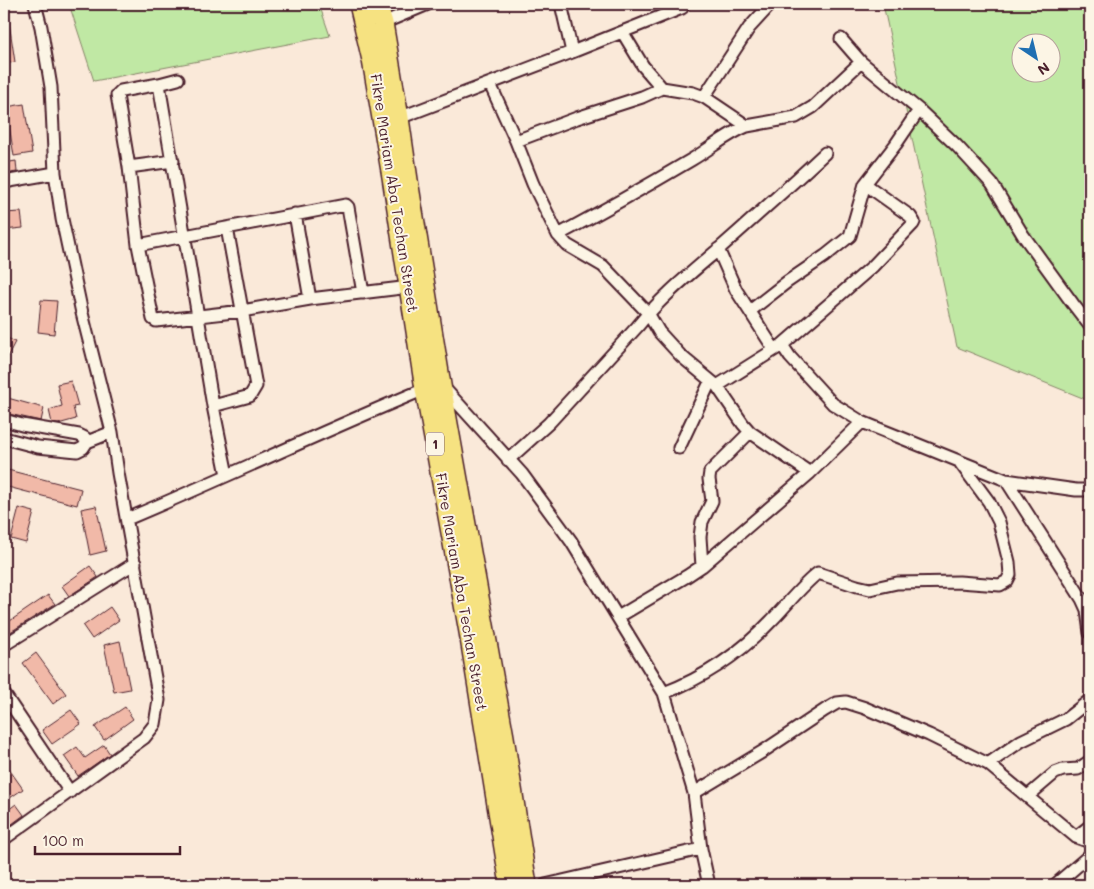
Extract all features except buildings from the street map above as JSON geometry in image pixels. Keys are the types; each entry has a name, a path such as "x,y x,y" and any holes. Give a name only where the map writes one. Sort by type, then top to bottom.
{"main road":[{"name":"Fikre Mariam Aba Techan Street","path":"360,4 410,287 433,387 498,698 527,885"},
{"name":"Fikre Mariam Aba Techan Street","path":"378,4 383,23 408,180 433,387 462,594 510,885"}],"street":[{"path":"4,839 144,738 155,724 159,700 112,432 82,314 62,220 55,173 51,87 41,27 35,4"},
{"path":"383,23 428,4"},
{"path":"561,4 572,52"},
{"path":"704,97 749,28 771,4"},
{"path":"399,118 682,8"},
{"path":"623,32 643,66 662,88"},
{"path":"841,39 861,62 919,110 957,146 992,184 1023,235 1090,326"},
{"path":"558,235 617,204 701,154 736,130 796,116 813,107 861,62"},
{"path":"178,79 121,91 118,94 138,244 153,319 156,321 410,287"},
{"path":"159,84 213,406 227,475"},
{"path":"490,84 533,184 558,235 567,245 603,266 648,313 659,332 680,356 713,384 750,432 810,473"},
{"path":"516,141 577,118 642,97 662,88 693,93 704,97 747,126"},
{"path":"750,311 850,236 865,184 919,110"},
{"path":"508,460 549,423 648,313 826,153"},
{"path":"129,167 173,161"},
{"path":"4,182 55,173"},
{"path":"679,448 713,384 778,347 873,266 914,222 910,216 865,184"},
{"path":"138,244 346,205 348,207 363,293"},
{"path":"295,214 310,299"},
{"path":"213,406 250,396 256,386 227,228"},
{"path":"718,249 728,275 750,311 778,347 790,357 833,404 862,422 1006,480 1076,490 1090,490"},
{"path":"127,519 277,452 433,387 522,474 571,541 664,693 694,793 709,885"},
{"path":"4,420 22,426 79,435 85,438 87,442"},
{"path":"618,617 702,566 810,473 862,422"},
{"path":"4,438 38,447 77,451 83,448 87,442 112,432"},
{"path":"702,566 700,537 702,522 712,500 710,472 750,432"},
{"path":"664,693 678,688 724,663 758,635 818,574 870,589 897,583 959,582 1000,585 1007,581 1010,575 1009,562 999,522 989,502 959,462"},
{"path":"1006,480 1082,598 1087,610 1090,633"},
{"path":"4,645 135,563"},
{"path":"4,694 70,792"},
{"path":"988,764 1021,741 1066,718 1090,700"},
{"path":"694,793 762,752 825,710 837,703 846,702 921,732 988,764 1076,837 1090,842"},
{"path":"1028,796 1055,773 1063,770 1078,769 1090,761"},
{"path":"1076,837 1090,826"},
{"path":"546,885 702,850"},
{"path":"1055,885 1090,855"}],"green space":[{"path":"69,4 319,4 330,36 94,81"},
{"path":"883,4 1090,4 1090,401 957,347"}]}
